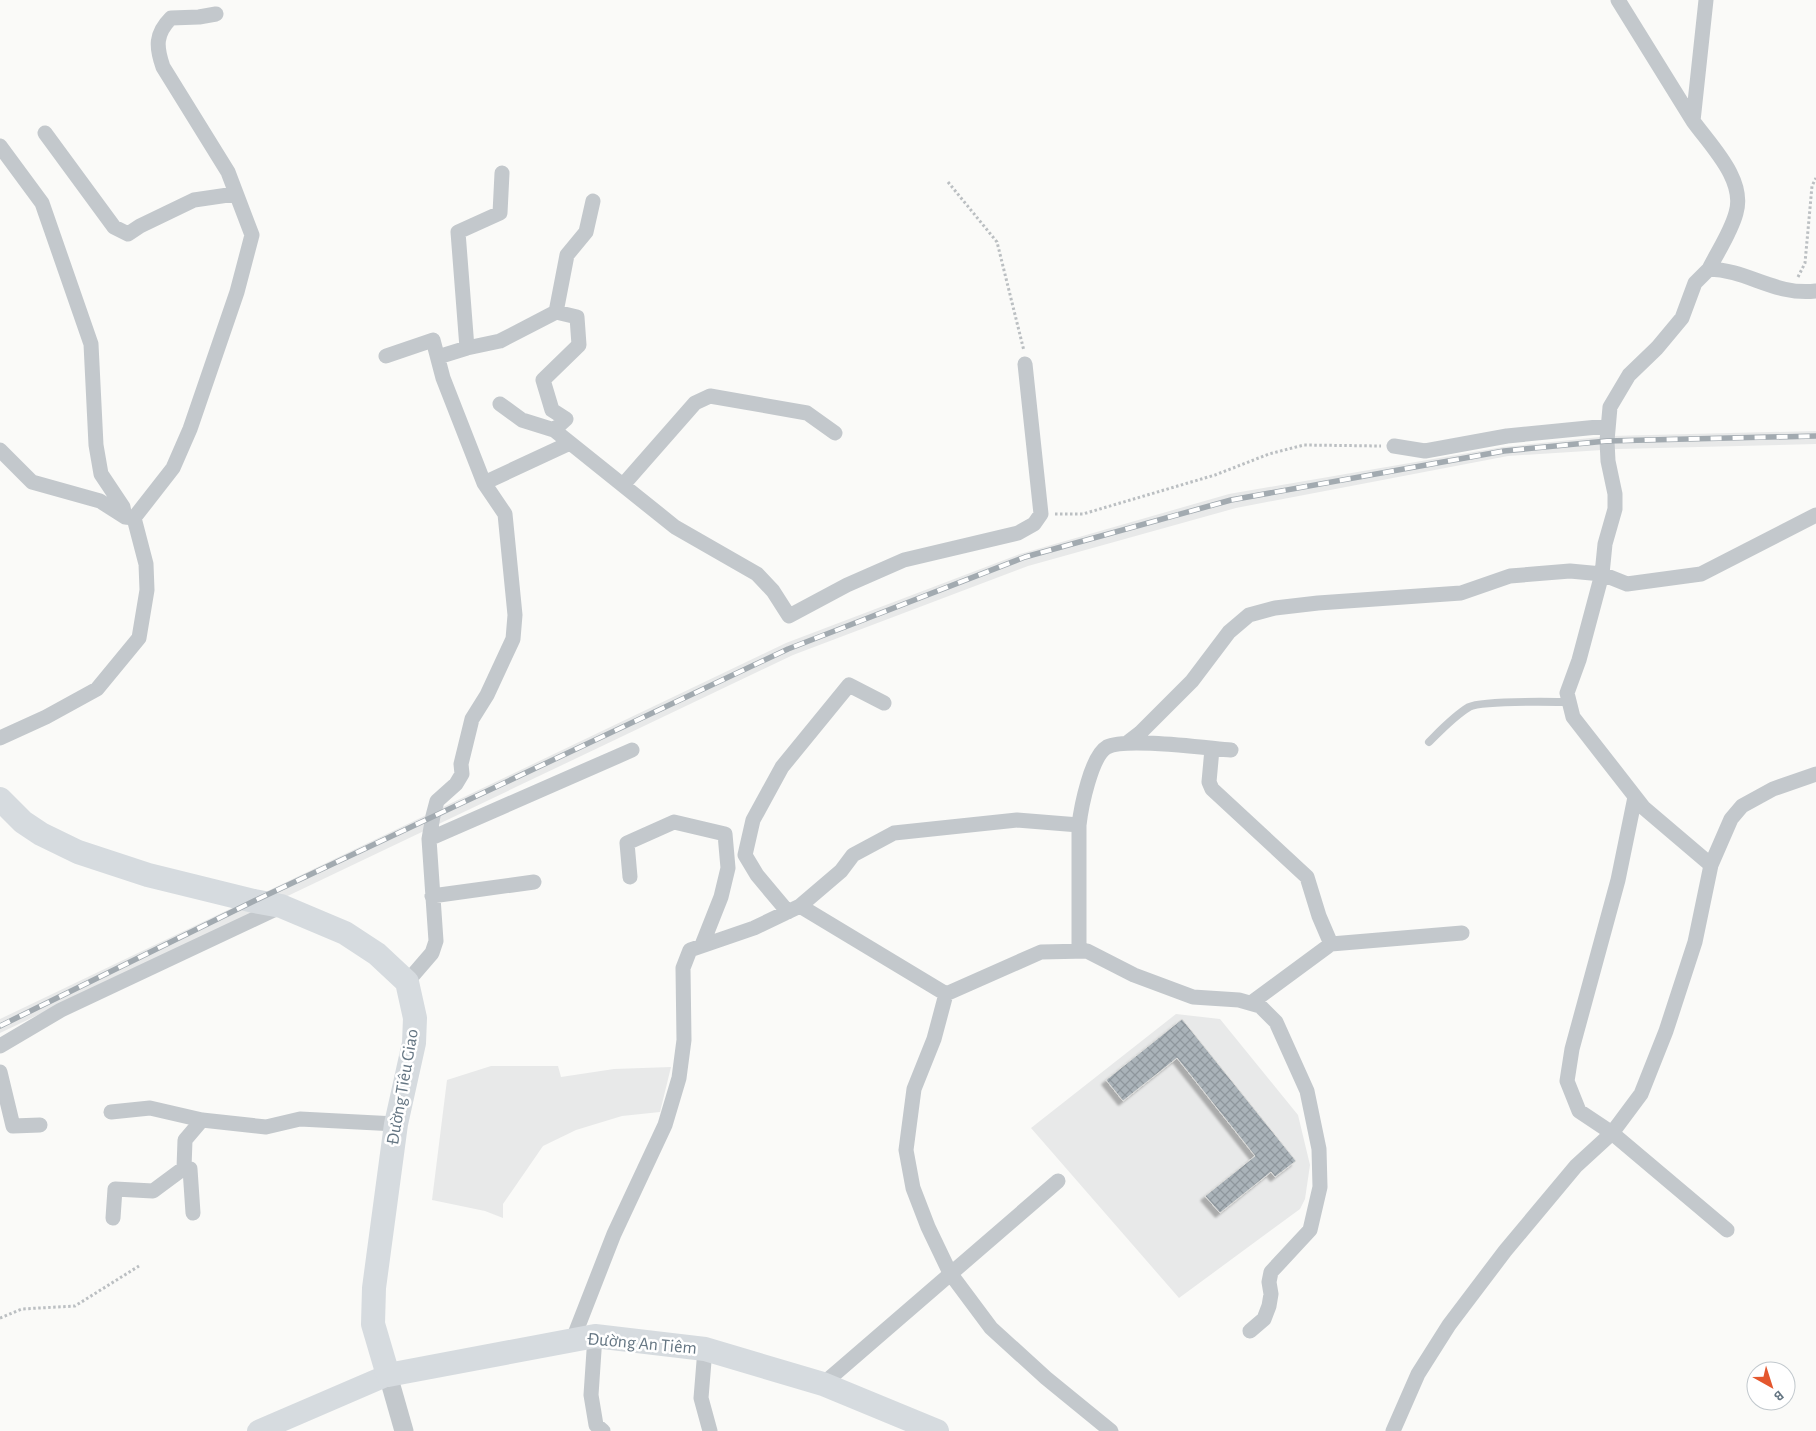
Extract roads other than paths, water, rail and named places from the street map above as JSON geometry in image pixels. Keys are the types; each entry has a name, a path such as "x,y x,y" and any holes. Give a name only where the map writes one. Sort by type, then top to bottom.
{"highway":[{"path":"0,799 23,822 41,834 78,852 148,875 254,902 281,906 345,933 377,954 407,982"},
{"name":"Đường Tiêu Giao","path":"388,1375 373,1324 374,1288 396,1124 414,1043 415,1018 407,982"},
{"name":"Đường An Tiêm","path":"388,1375 584,1338 705,1349 823,1384 937,1431"}],"main road":[{"name":"Đường An Tiêm","path":"258,1431 388,1375"}],"street":[{"path":"1618,0 1693,122 1728,170 1736,186 1738,201 1736,214 1709,269 1695,283 1682,318 1657,348 1628,375 1610,407 1608,461 1615,494 1615,509 1605,544 1602,574 1579,660 1567,693 1573,717 1644,808 1711,865"},
{"path":"1693,122 1706,0"},
{"path":"129,518 173,468 190,429 237,292 252,235 234,194 228,172 163,67 157,49 161,28 171,18 216,14"},
{"path":"45,132 114,227 128,234 140,226 194,200 234,194"},
{"path":"0,146 42,203 91,344 96,445 101,474 129,518 146,564 147,590 139,638 97,689 46,717 0,738"},
{"path":"467,348 458,232 500,213 502,173"},
{"path":"556,312 567,255 586,232 593,201"},
{"path":"1709,269 1725,269 1780,290 1816,292"},
{"path":"438,357 500,341 556,312 577,317 579,345 543,380 552,410 566,419 554,430"},
{"path":"386,356 433,340 443,378 484,483 505,514 515,615 513,639 487,695 472,719 461,764 462,774 456,784 437,801 429,839 436,940 432,953 407,982"},
{"path":"500,404 522,420 554,430 675,527 757,574 773,591 789,616 847,585 904,560 1018,533 1034,524 1041,514 1025,364"},
{"path":"624,485 695,403 710,396 807,413 836,433"},
{"path":"1394,446 1424,451 1507,436 1608,426"},
{"path":"484,483 570,443"},
{"path":"0,450 32,482 100,501 129,518"},
{"path":"1127,743 1140,733 1192,681 1229,632 1249,615 1275,608 1318,603 1462,593 1510,576 1570,571 1602,574 1627,584 1701,574 1816,515"},
{"path":"884,703 849,685 782,767 753,820 745,855 757,875 794,909 946,994"},
{"path":"1079,952 1079,825 1081,807 1096,758 1107,747 1127,743 1230,750"},
{"path":"1212,749 1209,782 1212,789 1307,877 1330,944"},
{"path":"429,839 632,750"},
{"path":"1393,1431 1418,1374 1449,1325 1505,1251 1576,1166 1612,1133 1641,1094 1666,1031 1695,942 1711,865 1731,819 1742,806 1772,789 1816,774"},
{"path":"1635,797 1618,880 1572,1050 1568,1082 1579,1111 1612,1133 1727,1230"},
{"path":"603,1431 596,1426 584,1338 614,1234 666,1125 679,1078 684,1040 683,968 690,950 754,928 794,909 841,871 853,855 894,833 1017,820 1079,825"},
{"path":"630,877 627,843 674,822 725,834 728,868 721,897 702,945"},
{"path":"728,868 750,863"},
{"path":"432,896 534,882"},
{"path":"0,1046 61,1010 281,906"},
{"path":"1251,1003 1330,944 1462,933"},
{"path":"946,994 1041,952 1087,951 1134,975 1194,996 1239,1000 1260,1006 1276,1022 1307,1091 1319,1149 1320,1188 1310,1230 1271,1272 1269,1306 1264,1318 1250,1331"},
{"path":"946,994 934,1039 914,1089 906,1150 913,1188 928,1227 950,1273 991,1328 1046,1378 1111,1431"},
{"path":"0,1072 13,1126 40,1125"},
{"path":"110,1112 150,1108 202,1120 266,1127 300,1119 396,1124"},
{"path":"184,1168 185,1140 202,1120"},
{"path":"113,1218 115,1189 153,1191 184,1168 190,1169 193,1212"},
{"path":"823,1384 1058,1181"},
{"path":"705,1349 701,1398 710,1431"},
{"name":"Đường Tiêu Giao","path":"388,1375 404,1431"}],"lane":[{"path":"1428,742 1448,723 1471,706 1508,702 1569,702"}],"railway":[{"path":"0,1026 254,901 788,649 1025,557 1231,500 1504,451 1607,441 1816,436"}]}
